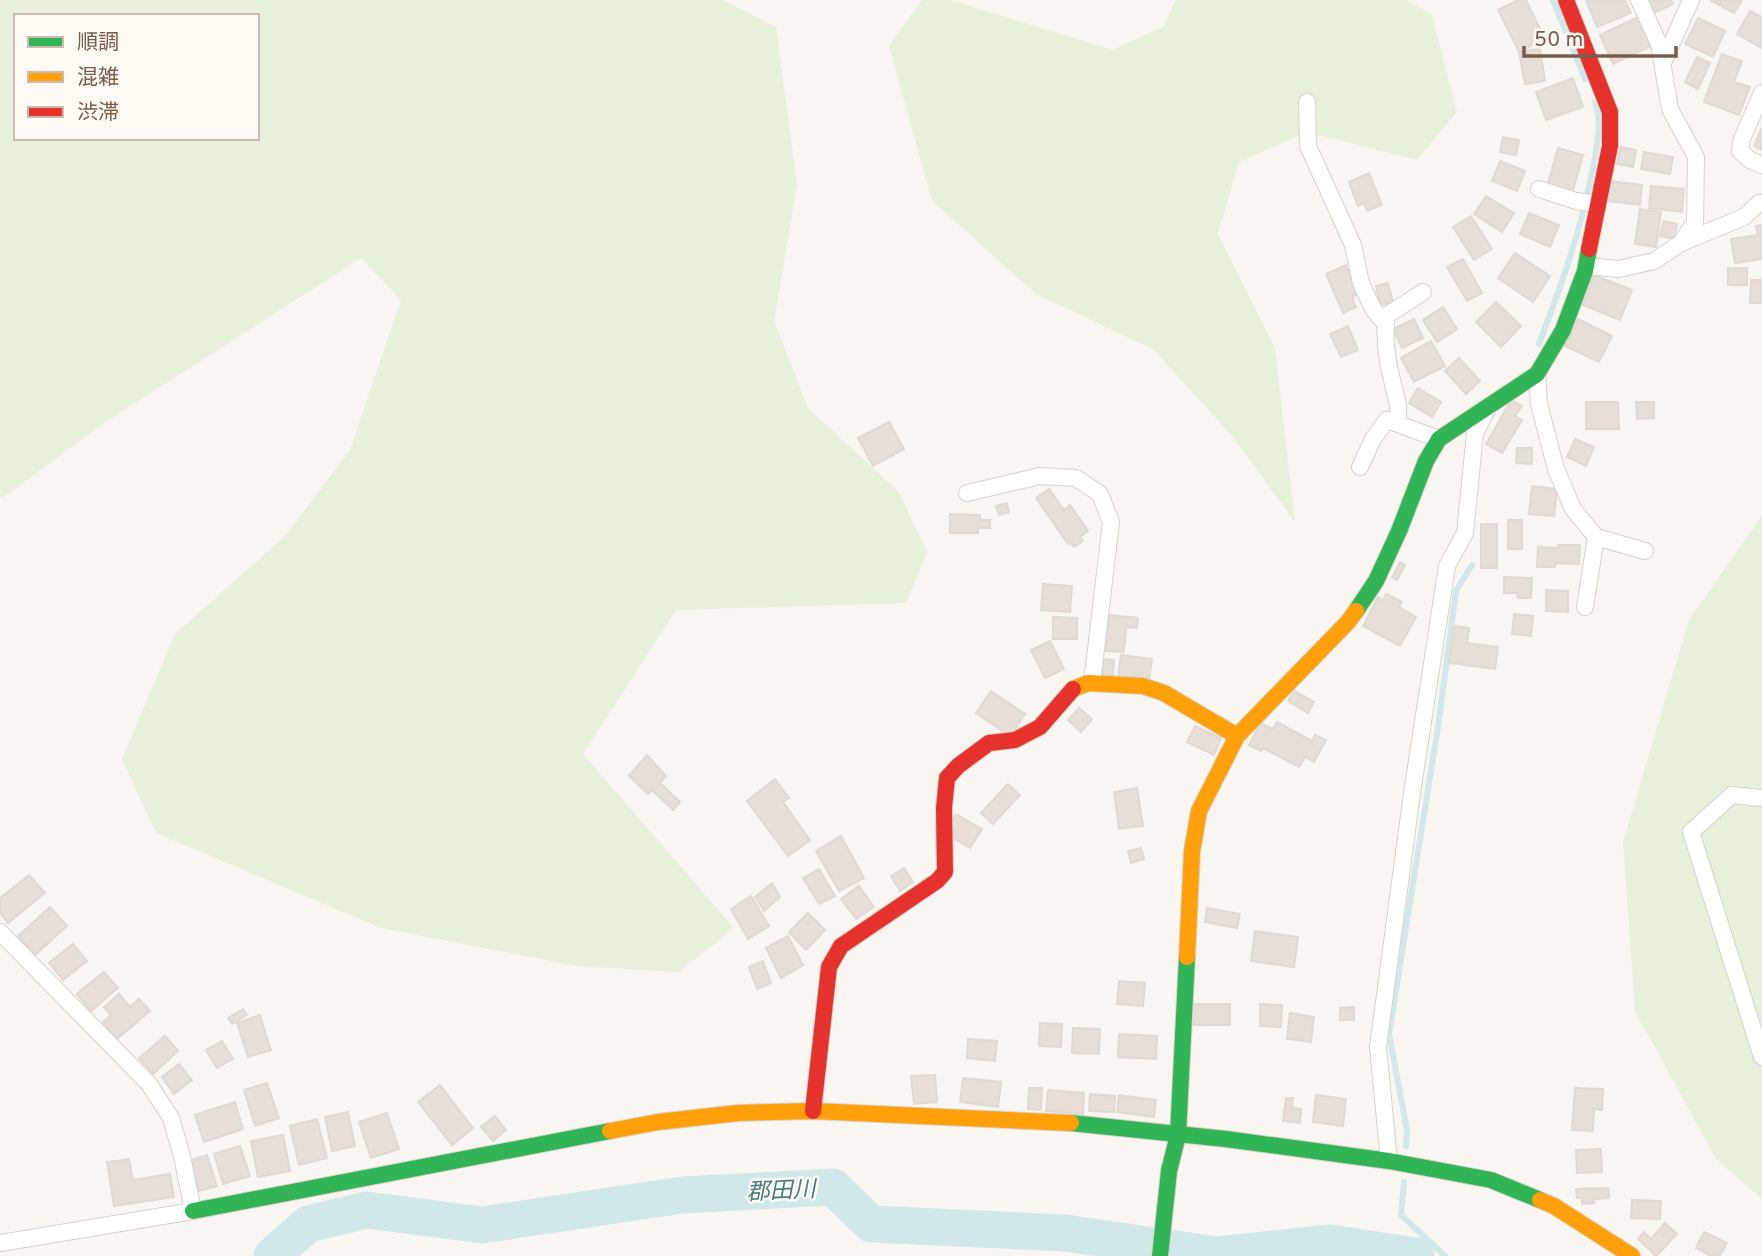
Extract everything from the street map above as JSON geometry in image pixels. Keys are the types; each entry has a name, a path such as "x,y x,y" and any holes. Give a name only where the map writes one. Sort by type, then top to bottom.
{"street":[{"path":"1160,1256 1169,1171 1178,1135 1192,851 1199,811 1237,736 1349,622 1376,581 1426,461 1439,439 1537,374 1563,330 1586,266 1588,203 1611,145 1610,112 1566,0"},
{"path":"1639,0 1659,44 1670,109 1696,157 1695,222 1681,243"},
{"path":"1662,65 1691,0"},
{"path":"1762,93 1742,139 1740,151 1750,160 1762,165"},
{"path":"1307,102 1308,146 1353,245 1361,283 1385,325"},
{"path":"1539,190 1588,203"},
{"path":"1586,266 1619,269 1654,261 1681,243 1744,217 1762,203"},
{"path":"1397,423 1400,405 1393,385 1385,325 1387,316 1423,292"},
{"path":"1537,374 1539,404 1556,469 1573,509 1596,537 1645,551"},
{"path":"1389,1161 1378,1047 1412,793 1447,566 1465,533 1475,433 1489,405"},
{"path":"1360,467 1373,439 1387,420 1439,439"},
{"path":"967,493 1040,476 1076,478 1100,494 1111,522 1092,683"},
{"path":"1585,607 1596,537"},
{"path":"813,1111 829,967 841,946 937,881 944,872 947,778 958,766 989,743 1015,740 1040,727 1069,691 1092,683 1143,686 1164,693 1237,736"},
{"path":"1762,798 1732,796 1691,832 1762,1057"},
{"path":"0,932 149,1084 171,1118 193,1211"},
{"path":"0,1243 193,1211 658,1122 738,1113 813,1111 1042,1120 1226,1139 1389,1161 1491,1180 1554,1206 1632,1256"}],"green space":[{"path":"0,0 722,0 776,27 797,185 774,321 808,408 899,492 927,552 906,603 676,610 583,754 734,928 679,972 577,966 381,928 156,833 122,759 175,634 287,534 350,450 401,300 361,258 101,425 3,498 0,496"},
{"path":"922,0 950,0 1113,50 1164,26 1176,0 1407,0 1432,15 1457,112 1417,160 1307,132 1239,162 1218,234 1275,348 1295,522 1232,436 1153,349 1036,294 932,201 889,46"},
{"path":"1762,516 1762,1199 1716,1159 1635,1011 1623,842 1689,620"}],"building":[{"path":"1518,0 1526,0 1545,39 1519,52 1498,10"},
{"path":"1586,0 1625,0 1631,13 1597,27"},
{"path":"1643,0 1671,0 1673,4 1650,15"},
{"path":"1710,0 1742,0 1734,13"},
{"path":"1750,11 1762,17 1762,48 1737,34"},
{"path":"1640,16 1653,45 1613,64 1600,35"},
{"path":"1698,18 1725,31 1713,57 1685,44"},
{"path":"1540,49 1545,81 1525,84 1519,52"},
{"path":"1722,54 1742,61 1734,82 1750,87 1739,115 1704,102"},
{"path":"1697,57 1710,63 1698,89 1685,82"},
{"path":"1573,78 1583,107 1546,120 1536,92"},
{"path":"1762,128 1762,150 1754,146"},
{"path":"1503,137 1519,140 1516,155 1500,152"},
{"path":"1621,147 1636,150 1633,167 1617,164"},
{"path":"1558,148 1583,155 1572,194 1547,187"},
{"path":"1644,152 1673,157 1670,174 1641,169"},
{"path":"1500,161 1525,171 1517,191 1492,181"},
{"path":"1369,173 1382,205 1367,211 1364,203 1358,206 1349,182"},
{"path":"1610,181 1642,185 1640,205 1608,201"},
{"path":"1651,186 1684,189 1682,212 1649,208"},
{"path":"1486,196 1514,213 1502,232 1474,214"},
{"path":"1640,209 1661,212 1656,247 1635,244"},
{"path":"1529,213 1559,225 1550,247 1520,234"},
{"path":"1471,216 1492,249 1474,260 1453,227"},
{"path":"1664,221 1677,224 1674,239 1660,236"},
{"path":"1762,225 1762,259 1735,263 1731,239 1758,235 1756,226"},
{"path":"1515,253 1550,276 1533,302 1498,278"},
{"path":"1463,259 1482,293 1467,301 1447,267"},
{"path":"1346,265 1358,294 1352,297 1356,307 1343,313 1326,274"},
{"path":"1728,268 1747,268 1747,285 1728,285"},
{"path":"1594,275 1632,290 1620,320 1583,305"},
{"path":"1751,280 1762,280 1762,303 1750,303"},
{"path":"1388,283 1393,302 1380,305 1376,286"},
{"path":"1496,302 1521,326 1501,347 1476,322"},
{"path":"1443,307 1457,329 1437,342 1423,320"},
{"path":"1414,319 1423,338 1402,348 1393,329"},
{"path":"1578,319 1612,336 1599,362 1565,346"},
{"path":"1348,326 1358,350 1341,357 1330,334"},
{"path":"1431,341 1445,366 1414,382 1401,358"},
{"path":"1459,358 1480,381 1466,394 1445,371"},
{"path":"1418,388 1441,402 1432,417 1409,403"},
{"path":"1511,400 1522,406 1515,416 1522,420 1502,453 1486,444"},
{"path":"1586,402 1618,402 1619,429 1586,429"},
{"path":"1636,402 1654,402 1654,418 1637,419"},
{"path":"889,422 904,449 873,466 858,438"},
{"path":"1575,439 1594,447 1586,466 1567,457"},
{"path":"1517,448 1532,448 1532,464 1516,463"},
{"path":"1532,486 1557,489 1554,516 1529,514"},
{"path":"1049,489 1064,510 1070,505 1088,531 1080,537 1083,541 1074,547 1070,542 1068,544 1036,498"},
{"path":"1007,503 1009,512 999,515 996,506"},
{"path":"950,514 980,515 980,520 990,520 990,528 978,528 978,533 950,533"},
{"path":"1508,520 1522,520 1522,549 1508,549"},
{"path":"1481,524 1497,524 1497,568 1481,568"},
{"path":"1558,545 1580,545 1579,564 1555,563 1555,567 1537,567 1538,547 1558,548"},
{"path":"1400,562 1405,565 1397,580 1392,578"},
{"path":"1504,577 1532,578 1531,598 1518,598 1517,593 1504,593"},
{"path":"1043,584 1072,586 1070,612 1041,610"},
{"path":"1546,590 1568,591 1568,612 1546,611"},
{"path":"1386,594 1402,602 1399,607 1416,617 1400,646 1363,626 1378,597 1383,600"},
{"path":"1514,614 1533,616 1531,636 1512,634"},
{"path":"1109,615 1138,618 1137,628 1126,627 1124,652 1106,651"},
{"path":"1053,617 1077,618 1077,639 1053,639"},
{"path":"1454,626 1469,628 1467,643 1498,647 1495,669 1449,663"},
{"path":"1050,641 1064,669 1045,678 1031,650"},
{"path":"1121,655 1152,659 1149,681 1118,677"},
{"path":"1103,659 1114,660 1113,676 1102,675"},
{"path":"991,691 1025,714 1010,736 976,713"},
{"path":"1294,691 1314,702 1308,713 1288,701"},
{"path":"1079,708 1092,719 1081,732 1068,720"},
{"path":"1277,722 1312,741 1315,735 1326,740 1314,762 1305,757 1299,767 1263,748 1261,751 1249,745 1260,723 1273,729"},
{"path":"1195,726 1221,738 1214,755 1187,742"},
{"path":"647,755 666,776 660,783 680,802 673,810 652,790 648,794 629,776"},
{"path":"775,779 789,798 783,802 810,840 788,856 747,801"},
{"path":"1008,784 1020,795 993,824 981,813"},
{"path":"1137,788 1143,826 1119,829 1114,792"},
{"path":"956,814 982,829 970,848 945,833"},
{"path":"841,836 864,878 839,891 816,851"},
{"path":"1141,848 1144,859 1131,863 1128,851"},
{"path":"904,868 913,882 900,891 891,876"},
{"path":"819,869 835,896 819,904 803,878"},
{"path":"29,875 45,893 8,923 0,913 0,898"},
{"path":"772,883 780,897 764,911 755,897"},
{"path":"859,886 874,907 856,919 841,899"},
{"path":"751,896 769,926 748,939 731,909"},
{"path":"50,907 67,926 35,955 18,936"},
{"path":"1207,908 1240,914 1237,928 1205,922"},
{"path":"808,913 825,930 806,950 789,932"},
{"path":"1255,931 1298,937 1294,967 1251,961"},
{"path":"788,936 803,965 781,978 766,948"},
{"path":"73,944 87,961 63,980 49,963"},
{"path":"763,961 771,983 757,989 749,967"},
{"path":"104,972 118,988 91,1011 77,994"},
{"path":"1119,981 1145,983 1143,1006 1117,1004"},
{"path":"119,994 130,1007 139,999 150,1011 117,1039 103,1022 111,1015 104,1007"},
{"path":"1195,1004 1230,1004 1230,1025 1194,1025"},
{"path":"1260,1004 1282,1005 1281,1027 1260,1026"},
{"path":"1354,1007 1354,1020 1340,1020 1340,1008"},
{"path":"243,1009 247,1015 232,1024 228,1018"},
{"path":"1290,1013 1314,1017 1311,1042 1287,1039"},
{"path":"260,1015 271,1050 248,1057 237,1023"},
{"path":"1040,1023 1062,1024 1061,1047 1039,1046"},
{"path":"1073,1028 1100,1029 1099,1054 1072,1053"},
{"path":"1119,1034 1157,1036 1156,1059 1118,1057"},
{"path":"165,1036 178,1051 153,1074 139,1058"},
{"path":"968,1039 997,1041 995,1061 967,1058"},
{"path":"222,1041 233,1059 217,1068 206,1050"},
{"path":"179,1064 192,1080 174,1094 162,1077"},
{"path":"935,1075 937,1102 914,1104 911,1076"},
{"path":"963,1078 1001,1082 998,1107 960,1102"},
{"path":"267,1083 279,1118 255,1126 244,1090"},
{"path":"440,1085 473,1128 452,1145 418,1102"},
{"path":"1029,1088 1042,1088 1041,1110 1028,1109"},
{"path":"1575,1088 1603,1089 1602,1110 1594,1109 1593,1131 1572,1130"},
{"path":"1048,1090 1084,1093 1083,1114 1046,1111"},
{"path":"1090,1094 1115,1096 1114,1112 1089,1111"},
{"path":"1119,1095 1156,1100 1154,1117 1117,1112"},
{"path":"1316,1095 1346,1099 1343,1126 1313,1122"},
{"path":"1286,1098 1293,1098 1292,1108 1301,1109 1300,1123 1283,1121"},
{"path":"235,1102 243,1129 204,1142 195,1115"},
{"path":"348,1112 355,1146 332,1151 325,1117"},
{"path":"387,1113 399,1149 371,1158 359,1122"},
{"path":"495,1116 506,1130 493,1141 481,1127"},
{"path":"317,1119 327,1158 299,1165 290,1126"},
{"path":"283,1135 290,1171 258,1177 251,1141"},
{"path":"240,1146 250,1176 223,1184 214,1154"},
{"path":"1601,1149 1602,1172 1577,1173 1576,1150"},
{"path":"207,1155 217,1186 199,1191 189,1161"},
{"path":"129,1159 133,1180 170,1174 174,1197 114,1206 107,1162"},
{"path":"1608,1188 1609,1198 1594,1199 1594,1203 1582,1204 1582,1198 1577,1198 1576,1189"},
{"path":"1632,1200 1661,1201 1660,1219 1631,1218"},
{"path":"1665,1223 1677,1234 1656,1256 1638,1239 1644,1232 1651,1239"},
{"path":"1704,1232 1727,1243 1720,1256 1711,1256 1696,1248"}],"waterway":[{"path":"1553,0 1585,79"},
{"path":"1539,344 1582,217 1598,137 1595,102"},
{"path":"1406,1146 1407,1130 1389,1034 1438,727 1456,591 1472,565"},
{"path":"1404,1182 1401,1215 1445,1256"},
{"name":"郡田川","path":"272,1256 308,1224 367,1210 482,1225 682,1195 833,1187 871,1224 1065,1233 1217,1255 1330,1243 1416,1256"}],"traffic: fast":[{"path":"1356,611 1376,581 1426,461 1439,439 1537,374 1563,330 1585,271 1589,249"},
{"path":"1160,1256 1169,1171 1178,1135 1187,957"},
{"path":"1071,1123 1226,1139 1389,1161 1491,1180 1540,1200"},
{"path":"193,1211 610,1131"}],"traffic: slow":[{"path":"1187,957 1192,851 1199,811 1237,736 1356,611"},
{"path":"1073,689 1088,683 1143,686 1164,693 1237,736"},
{"path":"610,1131 658,1122 738,1113 813,1111 1071,1123"},
{"path":"1540,1200 1554,1206 1632,1256"}],"traffic: jam":[{"path":"1566,0 1610,112 1610,146 1589,249"},
{"path":"813,1111 829,967 841,946 937,881 945,872 944,808 947,778 958,766 989,743 1015,740 1040,727 1073,689"}]}
